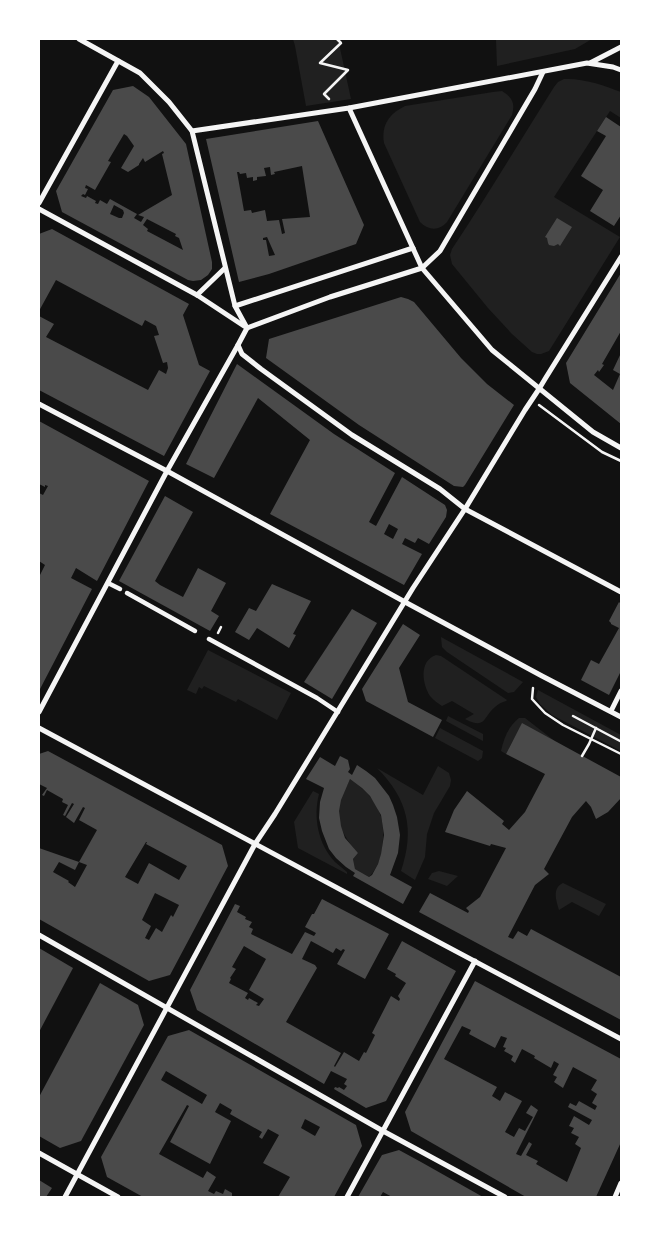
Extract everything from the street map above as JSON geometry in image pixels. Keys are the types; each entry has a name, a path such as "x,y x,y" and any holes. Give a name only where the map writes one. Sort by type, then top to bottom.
{"street":[{"path":"79,39 140,73 170,102 192,131 224,268 235,306 247,328"},
{"path":"192,131 349,108 589,63 621,47"},
{"path":"39,202 118,60"},
{"path":"589,63 621,70"},
{"path":"39,712 167,471 247,328 330,297 422,268 440,251 543,72"},
{"path":"349,108 422,268 492,350 593,432 621,448"},
{"path":"39,209 197,295 247,328"},
{"path":"235,306 413,248"},
{"path":"65,1197 255,844 525,410 540,389 621,256"},
{"path":"197,295 224,268"},
{"path":"238,345 242,354 352,435 440,489 465,509 621,592"},
{"path":"39,404 167,471 405,602 621,717"},
{"path":"108,582 120,589"},
{"path":"127,593 195,631"},
{"path":"209,639 317,698 338,712"},
{"path":"611,711 621,692"},
{"path":"39,728 621,1039"},
{"path":"39,934 383,1132 505,1197"},
{"path":"347,1197 475,961"},
{"path":"39,1153 118,1197"},
{"path":"614,1197 621,1183"}],"path":[{"path":"329,99 324,94 348,70 320,63 341,43 337,39"},
{"path":"533,688 532,699 545,713 563,725 621,754"},
{"path":"573,716 620,742"},
{"path":"582,756 596,728"}],"shaded area":[{"path":"293,39 338,39 351,99 306,106"},
{"path":"496,39 592,39 575,49 497,66"},
{"path":"564,79 586,81 621,92 621,118 610,111 554,197 620,237 549,351 537,354 532,352 512,334 488,308 452,264 450,255 554,87"},
{"path":"502,91 512,101 512,115 447,222 441,227 434,229 427,227 420,222 384,143 383,137 387,121 405,106"},
{"path":"441,637 523,682 514,692 508,693 447,652 442,647"},
{"path":"208,650 291,693 277,720 238,699 236,702 204,686 202,689 199,687 196,694 187,690"},
{"path":"436,655 441,656 507,700 496,706 481,723 465,719 474,714 452,701 442,706 430,696 424,679 427,662"},
{"path":"538,690 621,735 621,751 552,715 540,704 536,697"},
{"path":"448,716 483,734 483,741 446,721"},
{"path":"519,718 525,718 556,742 522,724 506,754 501,751 507,733"},
{"path":"440,728 483,751 482,758 478,761 435,738"},
{"path":"438,766 449,773 450,786 434,813 427,834 425,857 415,880 401,871 408,842 406,816 402,803 396,791 377,768 423,795"},
{"path":"350,779 367,793 373,801 378,809 383,827 381,853 376,868 369,877 355,869 353,859 358,853 344,835 339,821 338,813 341,798"},
{"path":"313,791 319,794 317,821 324,847 347,874 298,848 294,822"},
{"path":"439,871 458,876 447,886 428,879 432,873"},
{"path":"563,883 606,904 599,916 572,902 559,910 556,891"}],"building":[{"path":"133,86 149,97 186,144 212,262 212,269 201,280 188,280 62,212 56,191 113,90","holes":["124,134 134,146 121,168 128,172 139,165 143,158 145,162 163,151 164,153 162,154 172,195 138,215 144,217 141,222 134,218 137,214 110,199 107,204 100,200 98,204 87,196 86,198 81,196 85,195 88,189 85,188 86,185 95,190 111,162 108,161","114,205 123,210 124,213 122,218 110,214","147,219 176,234 175,236 179,238 183,250 147,231 148,229 143,225"]},
{"path":"606,117 621,127 621,215 614,226 590,211 603,190 581,176 606,136 597,131"},
{"path":"318,121 364,225 356,244 269,274 239,282 206,139","holes":["302,166 310,217 282,219 285,233 282,234 279,220 267,221 265,210 252,213 251,210 244,211 237,172 240,174 246,173 247,178 253,177 253,181 257,180 257,177 266,176 264,168 270,167 271,175 275,174 274,172","267,237 275,255 269,256 266,240 263,240 263,238"]},
{"path":"557,218 572,227 560,246 558,244 554,246 549,245 545,237"},
{"path":"52,229 189,304 183,315 199,365 210,371 164,456 39,390 39,316 54,324 46,337 148,390 159,370 166,374 168,368 167,362 163,363 154,336 159,335 156,326 145,320 142,326 56,280 39,311 39,234"},
{"path":"621,273 621,331 602,364 604,365 594,375 613,390 620,374 613,370 621,353 621,424 570,383 566,363"},
{"path":"401,297 414,302 461,358 487,384 514,405 463,487 454,486 359,425 266,358 269,339"},
{"path":"237,364 334,434 395,473 369,522 376,526 402,477 445,505 447,510 446,517 429,544 418,538 415,543 405,538 402,544 422,554 404,585 270,514 310,440 258,398 214,478 186,464","holes":["389,524 398,529 393,539 384,534"]},
{"path":"39,421 149,481 97,581 76,568 71,578 92,589 39,691 39,577 45,565 39,561 39,493 43,495 48,486 45,485 45,487 39,484"},
{"path":"165,496 193,512 155,581 183,597 198,568 226,583 211,611 219,616 210,631 119,581"},
{"path":"272,584 311,601 293,634 296,635 289,648 257,628 249,640 235,632 249,608 256,611"},
{"path":"619,602 621,604 621,671 609,695 581,680 591,660 599,664 619,628 609,621"},
{"path":"352,609 377,623 332,699 304,682"},
{"path":"403,624 420,635 399,668 408,702 442,720 433,737 366,701 362,689"},
{"path":"522,723 621,777 621,798 608,812 596,819 586,801 572,817 544,869 549,874 535,885 508,937 513,939 518,931 527,936 531,929 621,977 621,1020 419,912 430,893 468,913 469,911 466,908 480,897 506,848 491,844 490,846 445,832 454,810 467,791 504,821 502,824 509,830 525,812 545,774 506,754"},
{"path":"48,751 222,845 228,866 170,975 149,981 39,919 39,848 79,862 97,830 79,820 85,808 83,807 74,823 66,817 74,804 72,803 65,816 63,815 68,805 62,802 63,799 47,790 44,796 42,795 47,788 39,784 39,754","holes":["146,842 146,844 187,866 179,880 149,863 138,884 125,877","59,862 75,870 79,862 87,865 75,887 69,881 53,872","155,893 179,905 162,932 156,928 149,940 145,938 151,926 142,920"]},
{"path":"340,756 348,760 350,769 348,772 352,775 357,765 375,778 389,796 397,817 400,835 398,853 390,875 412,887 403,904 353,876 355,873 336,858 329,849 319,818 320,802 324,788 306,779 320,757 335,766","holes":["350,779 370,796 381,815 384,835 378,864 369,877 355,869 353,859 358,853 345,838 339,811 341,800"]},
{"path":"322,899 389,934 365,979 337,964 345,950 343,949 341,951 336,948 333,953 311,941 302,959 315,965 317,968 286,1022 341,1053 335,1067 344,1052 359,1061 364,1052 366,1053 375,1035 372,1033 391,996 399,1001 398,996 406,983 387,969 402,941 456,971 386,1101 366,1108 334,1089 339,1087 344,1090 347,1086 344,1084 347,1079 331,1071 324,1084 197,1010 190,990 235,904 240,906 237,912 252,922 249,927 253,929 251,934 292,954 305,932 314,936 316,933 305,927 312,914 314,914","holes":["244,946 266,959 249,990 264,999 259,1006 256,1005 258,1003 245,998 248,993 229,983 236,969 232,967"]},
{"path":"39,948 73,968 39,1032"},
{"path":"475,981 621,1059 621,1142 596,1197 526,1197 411,1131 405,1112","holes":["462,1026 471,1030 469,1034 495,1048 501,1036 507,1038 503,1047 506,1048 504,1051 513,1056 511,1060 515,1063 522,1049 551,1068 554,1061 559,1064 553,1075 557,1077 554,1082 563,1088 573,1067 597,1080 591,1090 597,1094 592,1103 597,1106 595,1110 579,1101 576,1106 570,1103 568,1107 592,1120 589,1125 574,1116 569,1126 574,1128 571,1133 579,1137 575,1144 581,1148 567,1182 536,1164 538,1161 526,1155 532,1144 529,1142 521,1156 516,1154 538,1110 531,1105 526,1113 533,1117 525,1131 519,1128 514,1137 505,1132 522,1101 505,1092 500,1101 492,1096 497,1087 444,1059"]},
{"path":"100,983 138,1005 144,1025 81,1141 60,1148 39,1136 39,1097"},
{"path":"189,1030 356,1125 362,1146 334,1197 278,1197 290,1177 263,1163 279,1135 268,1129 262,1139 259,1137 262,1132 230,1114 232,1110 220,1103 215,1112 231,1121 210,1164 170,1142 189,1106 187,1105 159,1154 203,1178 207,1171 216,1177 208,1191 214,1194 216,1191 223,1194 225,1189 232,1193 232,1197 143,1197 107,1177 101,1157 168,1036","holes":["166,1071 207,1095 202,1104 161,1080","305,1119 320,1127 315,1136 301,1128"]},
{"path":"399,1150 483,1197 392,1197 383,1192 380,1197 358,1197 382,1155"},
{"path":"39,1180 52,1188 46,1197 39,1197"}]}
